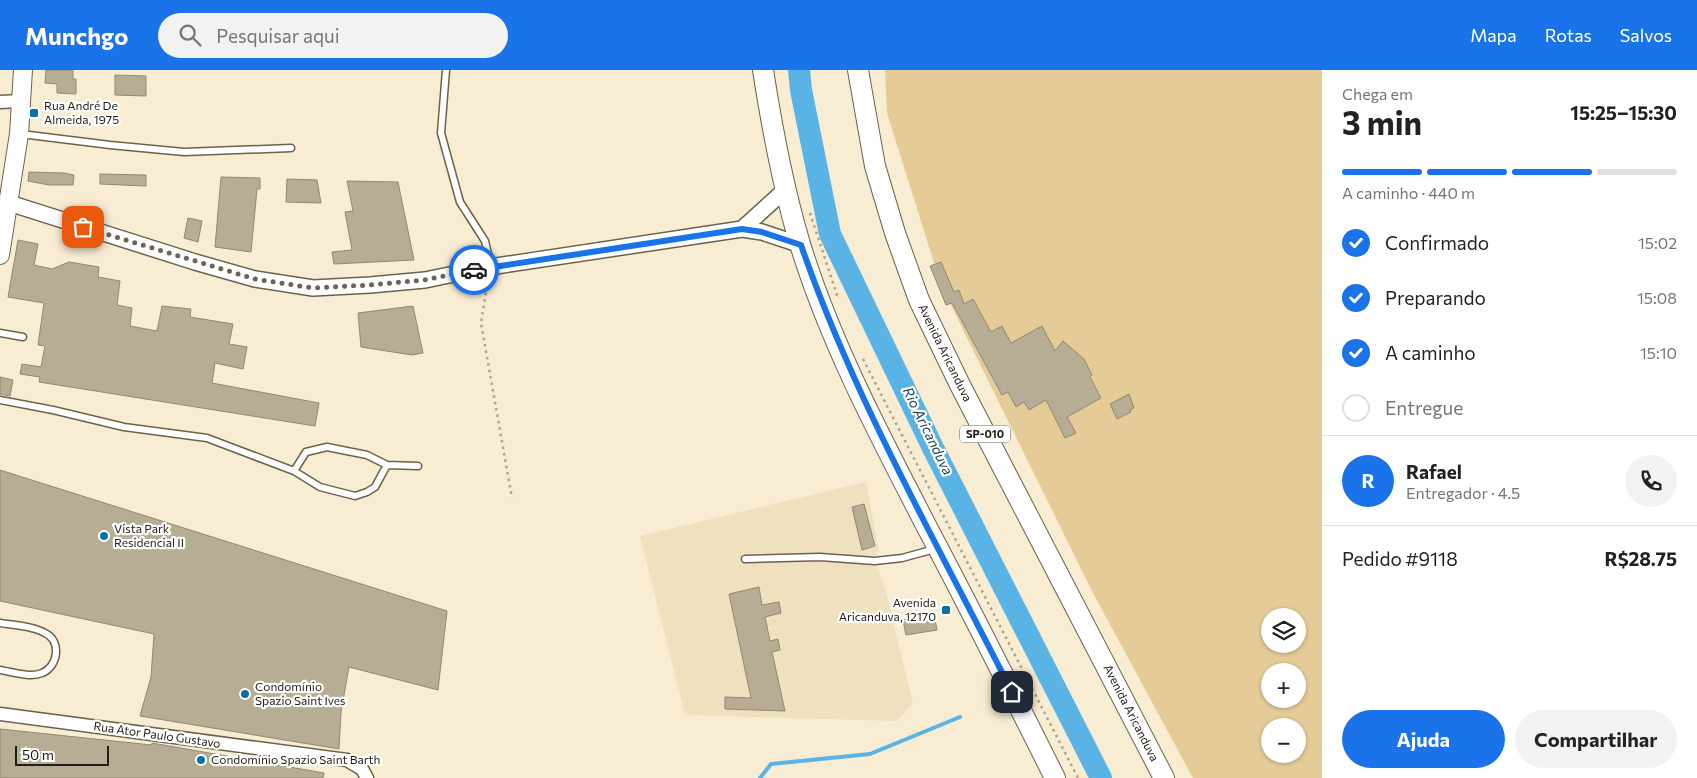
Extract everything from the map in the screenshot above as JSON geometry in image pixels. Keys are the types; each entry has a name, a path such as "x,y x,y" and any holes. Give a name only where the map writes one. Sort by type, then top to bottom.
{"highway":[{"path":"763,70 785,190 820,301 894,464 1055,778"},
{"name":"Avenida Aricanduva","path":"858,70 875,166 895,233 919,300 960,385 1164,778"}],"main road":[{"path":"0,255 20,134 23,70"}],"street":[{"path":"0,102 22,101"},
{"path":"742,229 785,190"},
{"path":"8,203 255,279 313,288 424,280 490,267 742,229 762,232 801,245"},
{"name":"Rua Ator Paulo Gustavo","path":"0,714 347,760 362,769 367,778"}],"lane":[{"path":"446,70 442,133 460,202 485,241 490,267"},
{"path":"20,134 184,152 291,148"},
{"path":"0,333 22,337"},
{"path":"0,400 53,410 124,427 207,438 294,470 320,487 355,496 368,492 375,487 387,465"},
{"path":"294,470 306,452 327,447 367,455 387,465 418,466"},
{"path":"746,559 820,557 875,561 902,558 938,548"},
{"path":"0,623 38,630 48,634 54,641 57,655 51,668 41,674 30,675 0,670"}],"path":[{"path":"808,210 838,298"},
{"path":"490,267 481,323 512,498"},
{"path":"861,356 1078,778"}],"shaded area":[{"path":"885,70 1322,70 1322,778 1193,778 1093,593 941,285 887,113"},
{"path":"866,482 879,551 875,561 886,592 913,703 897,721 685,715 640,536"}],"building":[{"path":"46,70 73,70 73,79 76,79 76,94 57,93 57,84 45,83"},
{"path":"115,75 146,76 146,96 115,95"},
{"path":"29,172 74,175 73,185 49,185 28,181"},
{"path":"100,174 146,175 146,186 100,184"},
{"path":"221,177 260,178 260,189 257,189 251,252 215,247"},
{"path":"287,179 317,180 321,203 286,202"},
{"path":"347,181 398,182 414,260 334,264 332,252 352,250 345,212 353,211"},
{"path":"188,218 202,221 198,242 184,238"},
{"path":"18,240 38,244 34,265 52,269 69,262 99,267 98,277 120,281 117,305 132,308 130,326 157,331 162,306 191,309 190,317 233,324 229,344 247,347 243,369 215,363 212,383 319,403 315,426 39,382 40,377 20,374 22,364 41,367 45,346 38,345 44,303 8,297"},
{"path":"941,262 954,292 959,290 964,304 973,299 991,332 1002,326 1011,343 1042,326 1055,351 1063,341 1084,359 1092,375 1090,377 1101,398 1067,417 1076,433 1065,438 1046,400 1029,410 1024,402 1016,407 1008,392 1002,395 952,303 946,305 930,266"},
{"path":"413,306 423,353 412,355 361,347 358,313"},
{"path":"0,377 13,380 10,396 0,394"},
{"path":"1129,394 1134,408 1130,410 1131,412 1117,419 1110,404"},
{"name":"Vista Park Residencial II","path":"0,470 447,611 438,690 349,667 341,712 339,749 140,716 151,677 154,634 0,601"},
{"path":"864,504 875,546 862,550 852,507"},
{"path":"759,587 762,605 779,602 781,613 765,617 770,641 778,639 780,650 772,652 785,711 725,709 725,697 751,698 729,594"},
{"path":"934,614 937,630 906,635 903,620"},
{"path":"0,729 152,745 152,743 324,773 323,778 0,778"}],"waterway":[{"name":"Rio Aricanduva","path":"799,70 801,90 830,234 934,450 1101,778"},
{"path":"760,778 771,764 870,754 960,717"}],"way so far":[{"path":"83,227 255,279 313,288 424,280 474,270"}],"place":[{"name":"Rua André De Almeida, 1975","path":"34,113"},
{"name":"Vista Park Residencial II","path":"104,536"},
{"name":"Avenida Aricanduva, 12170","path":"946,610"},
{"name":"Condomínio Spazio Saint Ives","path":"245,694"},
{"name":"Condomínio Spazio Saint Barth","path":"201,760"}],"route":[{"path":"474,270 742,229 762,232 801,245 820,301 894,464 1012,692"}]}
